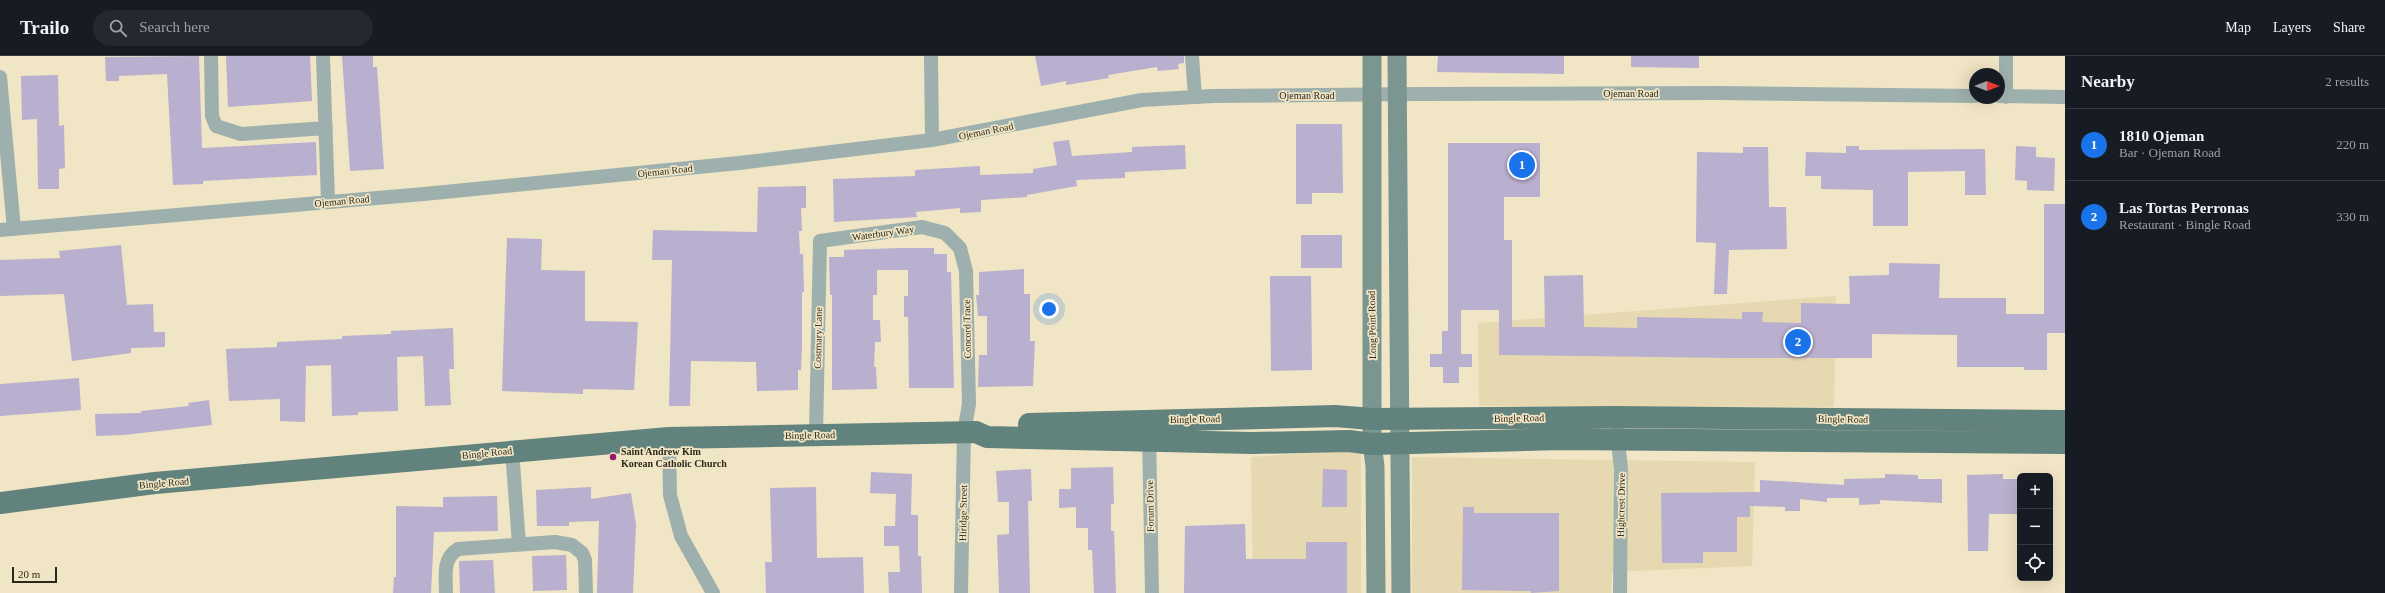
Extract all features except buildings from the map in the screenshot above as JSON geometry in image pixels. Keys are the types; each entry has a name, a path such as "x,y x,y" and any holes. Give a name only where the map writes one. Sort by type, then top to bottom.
{"main road":[{"name":"Long Point Road","path":"1372,56 1372,444 1375,466 1376,593"},
{"path":"1397,56 1401,593"},
{"path":"1371,247 1398,247"},
{"name":"Bingle Road","path":"0,503 155,483 254,476 512,450 669,438 970,432 986,437 1149,430 1334,416 1372,419 1615,417 2065,421"},
{"path":"1821,419 1821,441"},
{"path":"1999,420 2000,442"},
{"name":"Bingle Road","path":"1149,430 1252,443 1349,441 1372,444 1400,444 1560,439 2065,443"}],"street":[{"path":"211,56 212,116 216,126 241,134 326,128"},
{"path":"323,56 328,202"},
{"path":"931,56 932,140"},
{"path":"1192,56 1195,97"},
{"path":"2005,69 2006,56"},
{"path":"0,78 14,229"},
{"name":"Ojeman Road","path":"0,230 654,172 932,140 1142,100 1195,97 1718,93 1969,96"},
{"path":"2005,96 2065,97"},
{"name":"Waterbury Way","path":"820,241 922,227 945,233"},
{"name":"Concord Trace","path":"945,233 960,248 966,271 970,432"},
{"name":"Costmary Lane","path":"816,435 820,241"},
{"name":"Highcrest Drive","path":"1615,417 1622,469 1620,593"},
{"name":"Forum Drive","path":"1149,430 1152,593"},
{"name":"Hiridge Street","path":"961,593 970,432"},
{"path":"669,438 670,495 681,536 713,593"},
{"path":"512,450 519,544"},
{"path":"446,593 446,564 452,553 465,548 555,542 578,548 585,560 586,593"}],"shaded area":[{"path":"1836,296 1834,407 1479,406 1478,323"},
{"path":"1361,450 1361,593 1253,593 1251,457"},
{"path":"1412,457 1755,462 1752,566 1612,572 1611,593 1412,593"}],"place":[{"name":"1810 Ojeman","path":"1522,165"},
{"name":"Las Tortas Perronas","path":"1798,342"},
{"name":"Saint Andrew Kim Korean Catholic Church","path":"613,457"}]}
